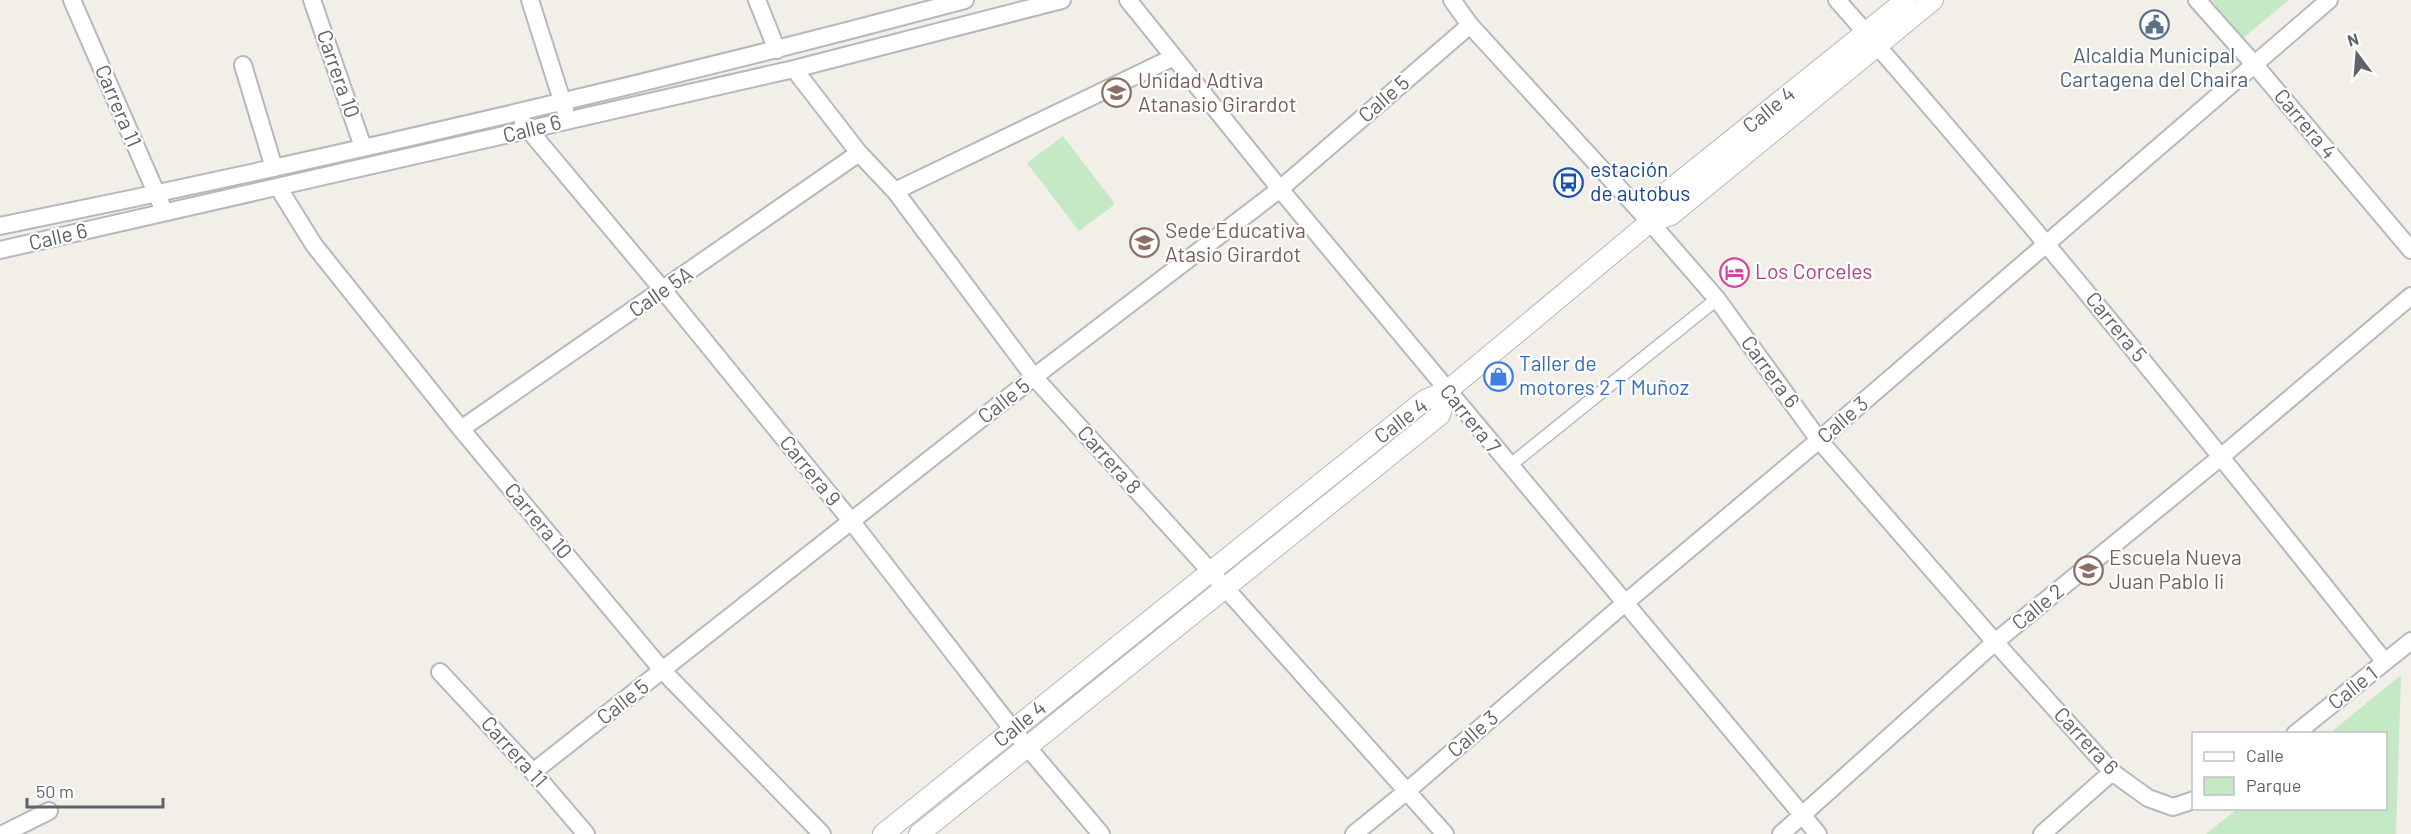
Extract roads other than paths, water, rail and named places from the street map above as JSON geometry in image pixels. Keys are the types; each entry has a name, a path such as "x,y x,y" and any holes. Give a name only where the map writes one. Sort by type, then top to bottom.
{"street":[{"name":"Carrera 11","path":"72,0 165,213"},
{"name":"Carrera 10","path":"312,0 363,147"},
{"path":"530,0 568,120"},
{"path":"757,0 777,50"},
{"name":"Calle 6","path":"0,226 274,168 516,112 777,50 965,0"},
{"name":"Calle 6","path":"0,250 794,69 1062,0"},
{"name":"Carrera 7","path":"1128,0 1280,189 1509,466 1818,834"},
{"name":"Carrera 6","path":"1452,0 1470,25 1717,299 1819,440 2112,772 2148,798 2174,807 2192,800"},
{"name":"Carrera 5","path":"1837,0 2048,244 2222,456 2385,662"},
{"name":"Calle 4","path":"883,834 1425,400 1447,391 1650,222 1657,200 1871,39 1906,0"},
{"path":"1871,39 1933,0"},
{"name":"Carrera 4","path":"2197,0 2411,250"},
{"name":"Calle 3","path":"1354,834 1819,440 2329,0"},
{"name":"Calle 5","path":"533,771 1034,377 1280,189 1470,25"},
{"path":"895,191 1174,57"},
{"path":"243,65 274,168"},
{"name":"Carrera 8","path":"794,69 859,153 895,191 1034,377 1445,834"},
{"name":"Carrera 9","path":"516,112 528,131 663,290 852,522 1013,730 1101,834"},
{"name":"Calle 5A","path":"461,429 859,153"},
{"name":"Carrera 10","path":"278,187 314,245 461,429 663,671 822,834"},
{"name":"Calle 2","path":"1781,834 1995,642 2222,456 2411,296"},
{"path":"1509,466 1717,299"},
{"path":"919,834 1440,415 1447,391"},
{"name":"Calle 1","path":"2298,732 2411,641"},
{"name":"Carrera 11","path":"440,672 533,771 586,834"},
{"path":"2042,834 2112,772"},
{"path":"3,834 49,811"}],"place":[{"name":"Alcaldia Municipal Cartagena del Chaira","path":"2154,25"},
{"name":"Unidad Adtiva Atanasio Girardot","path":"1117,93"},
{"name":"estación de autobus","path":"1569,182"},
{"name":"Sede Educativa Atasio Girardot","path":"1144,243"},
{"name":"Los Corceles","path":"1734,272"},
{"name":"Taller de motores 2 T Muñoz","path":"1498,376"},
{"name":"Escuela Nueva Juan Pablo Ii","path":"2088,570"}]}
